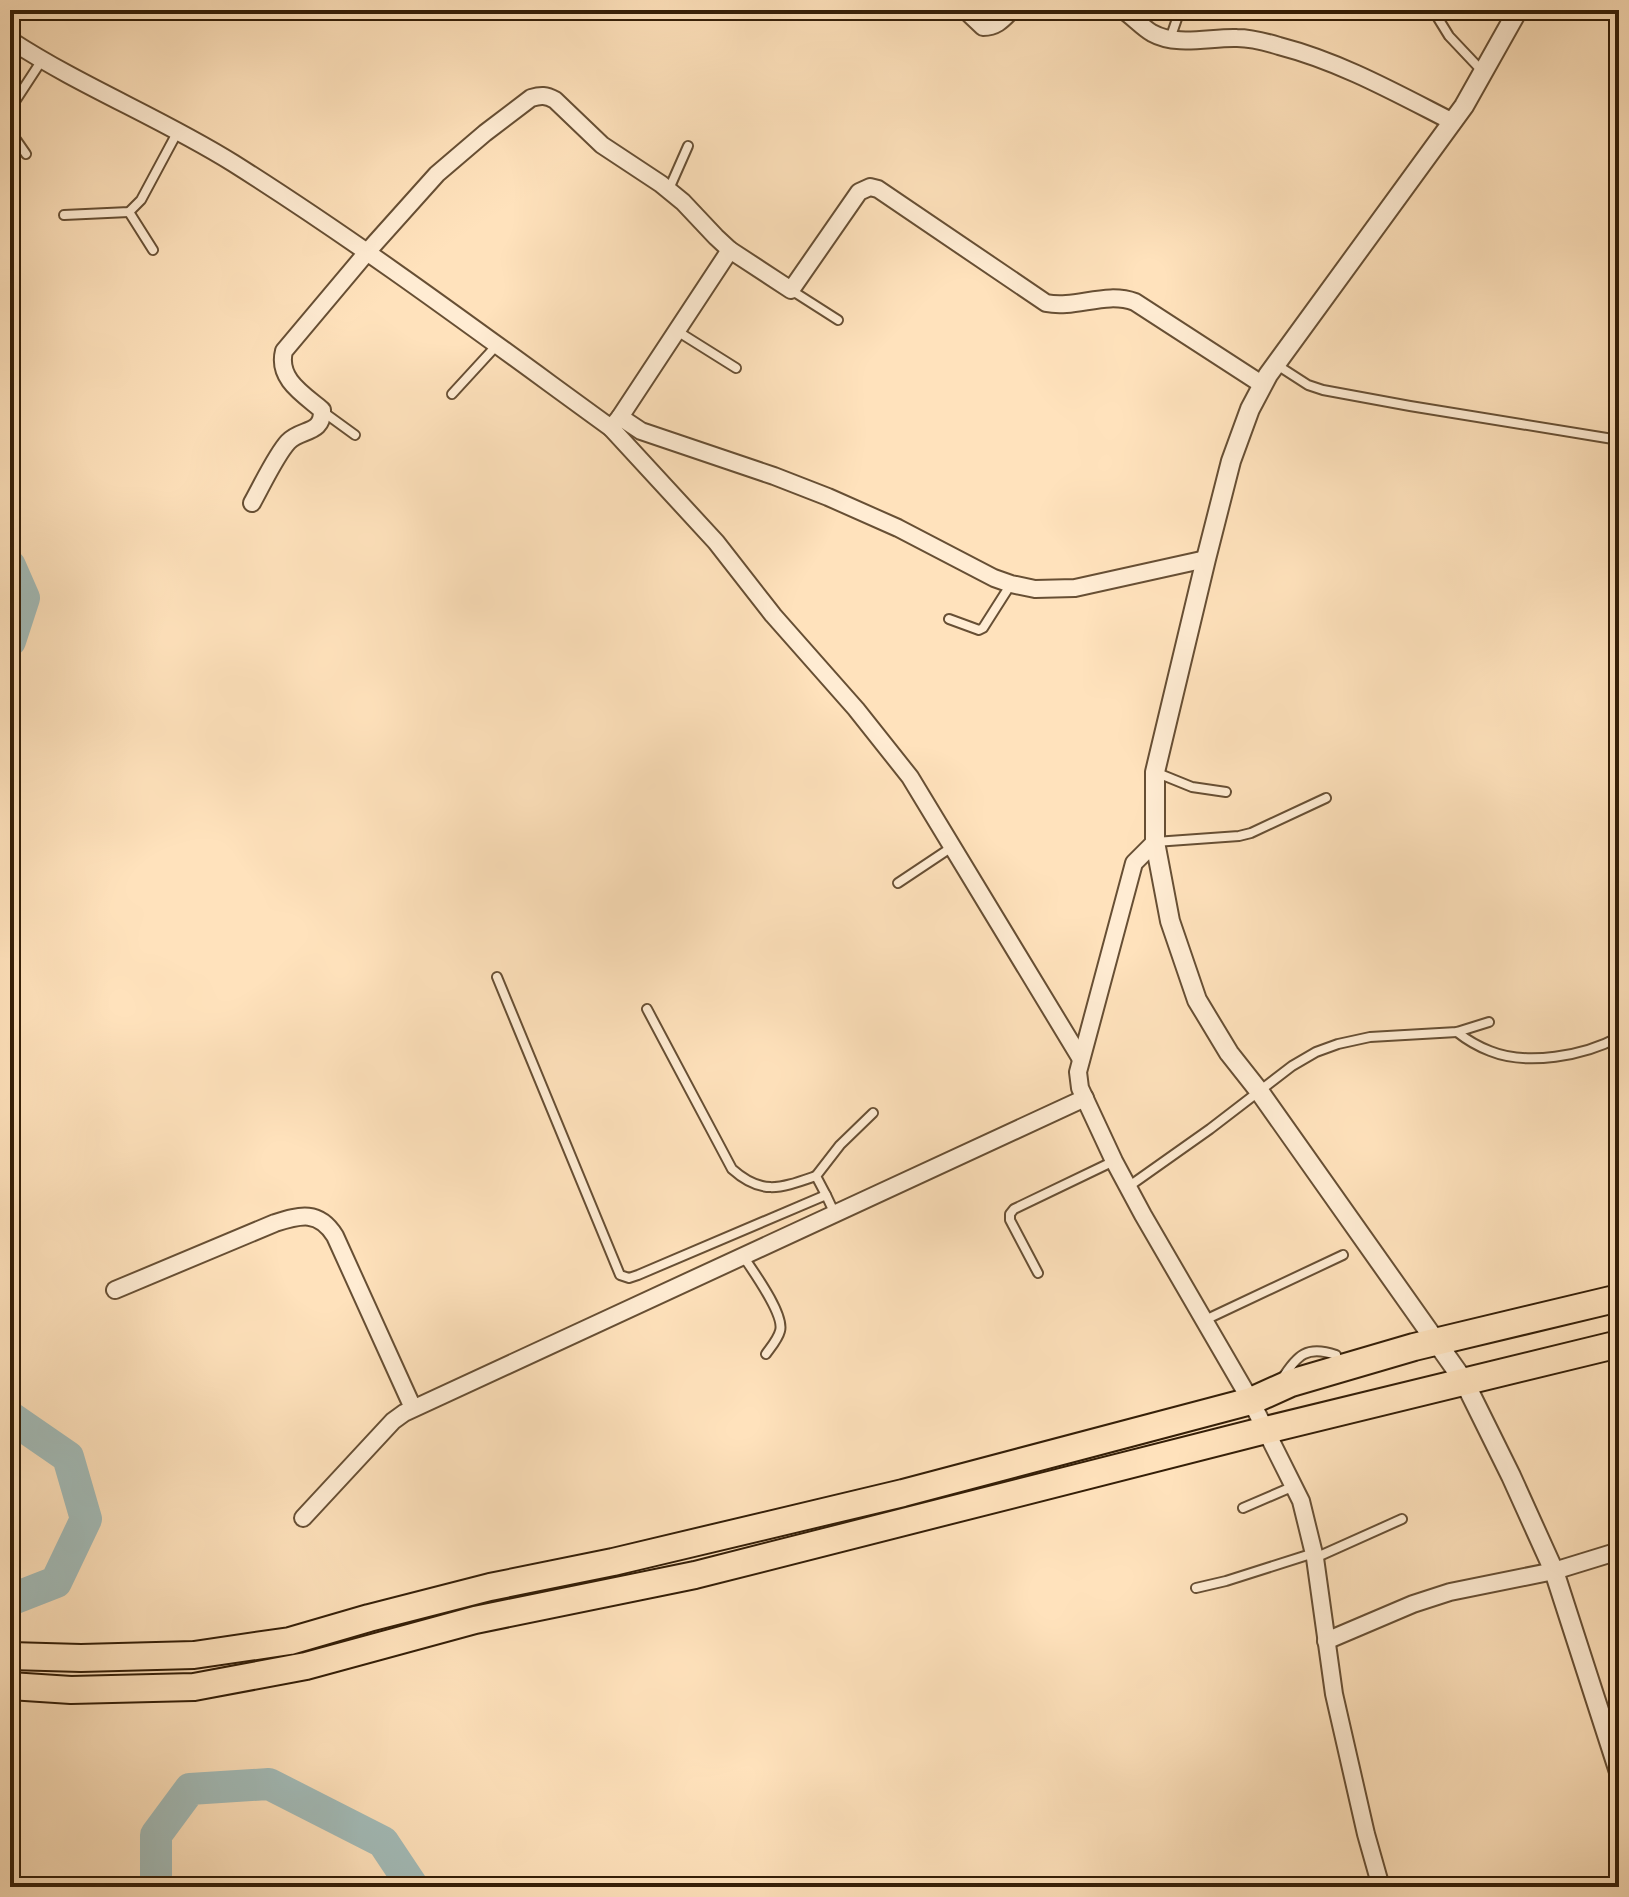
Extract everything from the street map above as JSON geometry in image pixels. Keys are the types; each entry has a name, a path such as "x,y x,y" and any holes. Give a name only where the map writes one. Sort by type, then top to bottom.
{"highway":[{"path":"10,1656 194,1655 290,1641 490,1587 613,1562 903,1493 1251,1401 1291,1383 1437,1342 1619,1298"},
{"path":"10,1686 71,1690 194,1687 306,1666 475,1620 695,1575 1619,1344"}],"street":[{"path":"965,10 983,27 988,27 999,23 1012,10"},
{"path":"1123,10 1154,34 1170,39 1241,38 1302,52 1358,73 1453,122"},
{"path":"1518,10 1464,106 1276,365 1250,409 1231,461 1155,772 1155,842 1170,921 1197,1000 1229,1053 1464,1381 1554,1571 1619,1772"},
{"path":"10,40 104,95 179,130 233,163 368,251 497,345 616,423 828,497 1011,584 1035,589 1075,588 1206,559"},
{"path":"252,503 290,440 317,426 322,419 322,410 285,376 282,368 284,351 368,251 449,162 531,98 539,96 555,100 602,145 683,202 730,250 791,290 859,192 870,187 878,189 1046,303 1059,306 1108,298 1135,302 1263,385"},
{"path":"616,423 730,250"},
{"path":"616,423 791,637 870,725 910,777 1081,1059"},
{"path":"1155,842 1134,863 1081,1059 1078,1072 1080,1088 1114,1161 1251,1401 1301,1501 1315,1555 1334,1694 1381,1887"},
{"path":"303,1518 393,1421 413,1408 1085,1098"},
{"path":"115,1290 275,1223 296,1216 313,1216 330,1227 335,1236 413,1408"},
{"path":"1326,1641 1413,1604 1450,1592 1554,1571 1619,1551"}],"lane":[{"path":"1170,39 1180,10"},
{"path":"1433,10 1449,36 1483,72"},
{"path":"10,109 42,60"},
{"path":"64,215 129,212 146,192 179,130"},
{"path":"10,131 26,154"},
{"path":"668,190 688,146"},
{"path":"129,212 153,250"},
{"path":"791,290 838,320"},
{"path":"677,331 736,368"},
{"path":"452,394 497,345"},
{"path":"1276,365 1308,385 1323,390 1619,440"},
{"path":"322,410 355,435"},
{"path":"949,619 979,630 983,628 1011,584"},
{"path":"1155,772 1192,787 1226,792"},
{"path":"1155,842 1251,833 1326,798"},
{"path":"898,883 953,847"},
{"path":"497,977 620,1275 629,1278 638,1275 826,1195"},
{"path":"647,1009 732,1169 745,1181 769,1188 816,1176 840,1145 873,1113"},
{"path":"1128,1187 1292,1066 1316,1052 1370,1037 1457,1032 1489,1022"},
{"path":"1457,1032 1491,1052 1504,1056 1534,1057 1581,1054 1619,1037"},
{"path":"1038,1273 1010,1220 1010,1214 1014,1209 1114,1161"},
{"path":"816,1176 834,1212"},
{"path":"743,1255 777,1310 781,1322 780,1332 766,1354"},
{"path":"1205,1320 1343,1255"},
{"path":"1251,1401 1275,1386 1294,1360 1309,1351 1320,1349 1336,1355"},
{"path":"1243,1508 1294,1486"},
{"path":"1196,1588 1315,1555 1402,1519"}],"waterway":[{"path":"10,566 24,598 10,641"},
{"path":"10,1417 68,1457 86,1519 56,1582 10,1600"},
{"path":"156,1887 156,1835 190,1789 269,1784 383,1842 413,1887"}]}
